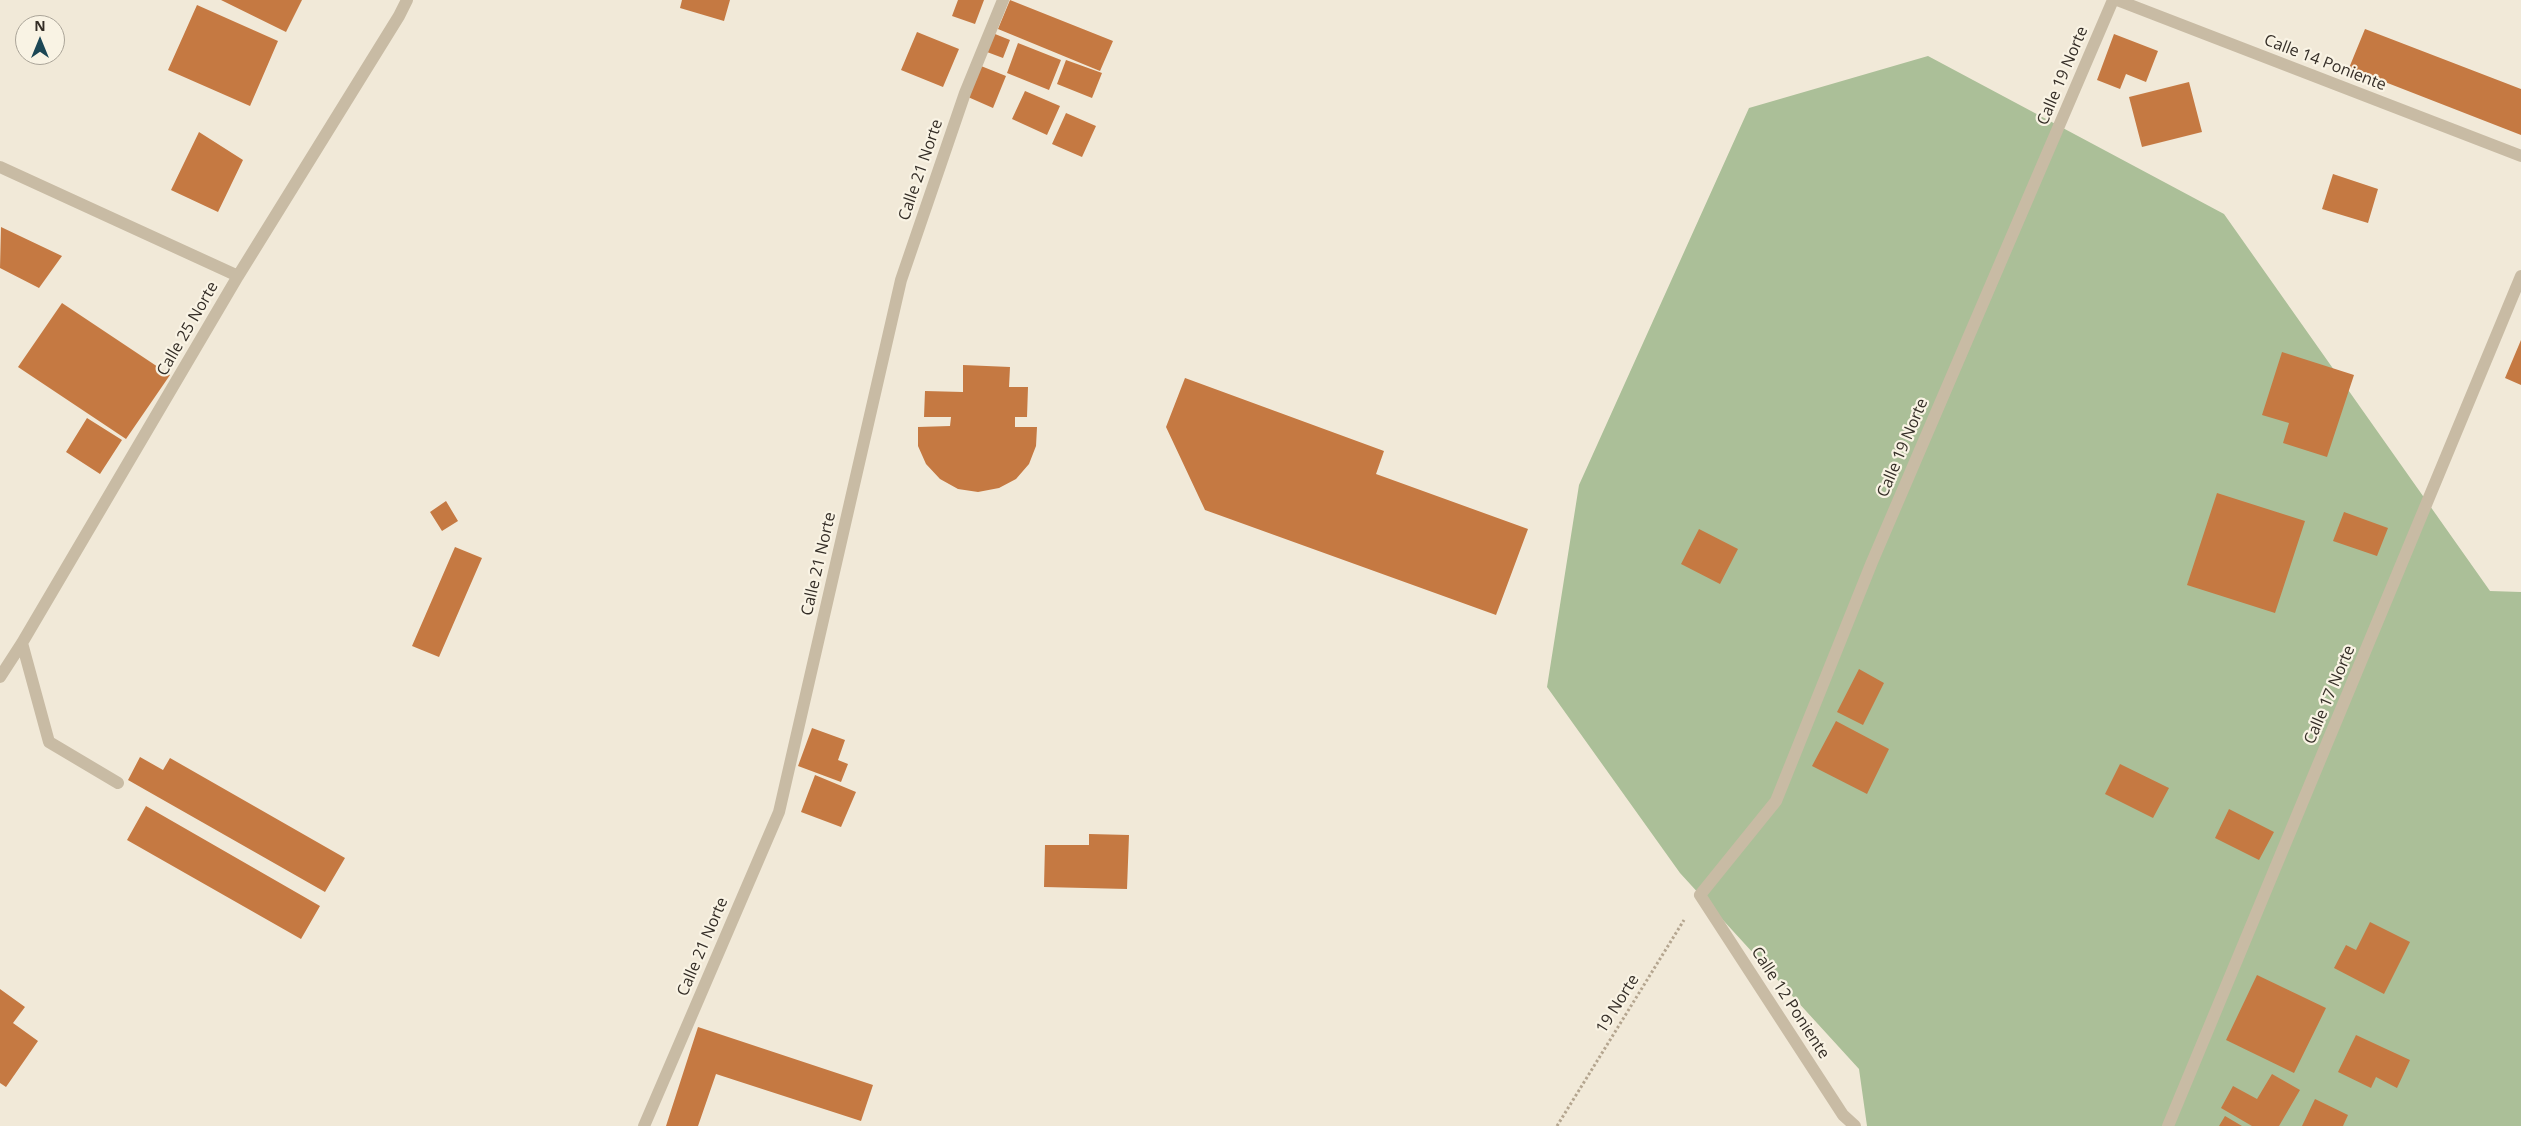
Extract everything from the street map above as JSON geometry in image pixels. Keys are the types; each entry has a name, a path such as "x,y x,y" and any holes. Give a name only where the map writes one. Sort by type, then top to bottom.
{"street":[{"name":"Calle 25 Norte","path":"0,677 22,643 238,276 399,16 406,0"},
{"name":"Calle 21 Norte","path":"644,1126 779,812 901,280 965,93 1003,0"},
{"name":"Calle 19 Norte","path":"1700,894 1776,801 1872,562 2113,0"},
{"name":"Calle 14 Poniente","path":"2117,0 2521,156"},
{"path":"0,167 238,276"},
{"name":"Calle 17 Norte","path":"2168,1126 2521,276"},
{"path":"22,643 49,742 118,783"},
{"name":"Calle 12 Poniente","path":"1700,894 1843,1115 1855,1126"}],"path":[{"name":"19 Norte","path":"1557,1126 1700,894"}],"green space":[{"path":"1928,56 2224,214 2490,591 2521,592 2521,1126 1867,1126 1859,1069 1680,873 1547,687 1579,485 1749,108"}],"building":[{"path":"221,0 302,0 286,32"},
{"path":"682,0 730,0 724,21 680,8"},
{"path":"958,0 984,0 975,24 952,16"},
{"path":"1010,0 1113,41 1100,71 998,29"},
{"path":"197,5 278,41 250,106 168,70"},
{"path":"2365,29 2521,89 2521,135 2349,68"},
{"path":"917,32 959,49 943,87 901,70"},
{"path":"995,34 1010,40 1003,58 987,52"},
{"path":"2114,34 2158,51 2146,82 2126,74 2120,89 2097,80"},
{"path":"1018,43 1061,60 1049,90 1007,73"},
{"path":"1066,60 1102,73 1092,98 1057,84"},
{"path":"981,66 1006,76 993,108 968,97"},
{"path":"2189,82 2202,132 2142,147 2129,97"},
{"path":"1025,91 1060,106 1047,135 1012,119"},
{"path":"1066,113 1096,126 1082,157 1052,144"},
{"path":"199,132 243,160 218,212 171,190"},
{"path":"2333,174 2378,189 2368,223 2322,209"},
{"path":"1,227 62,256 39,288 0,268"},
{"path":"62,303 170,375 126,439 18,367"},
{"path":"2521,340 2521,385 2505,378"},
{"path":"2282,352 2354,375 2327,457 2283,443 2289,423 2262,415"},
{"path":"963,365 1010,367 1009,387 1028,387 1027,417 1015,417 1015,427 1037,427 1036,446 1029,464 1016,479 999,488 978,492 958,489 940,479 926,464 918,446 918,427 950,426 951,417 924,417 925,391 963,392"},
{"path":"1185,378 1384,451 1376,474 1528,529 1496,615 1205,510 1166,427"},
{"path":"87,418 122,440 100,474 66,452"},
{"path":"2217,493 2305,521 2275,613 2187,585"},
{"path":"446,501 458,521 442,531 430,512"},
{"path":"2344,512 2388,528 2377,556 2333,541"},
{"path":"1699,529 1738,549 1720,584 1681,564"},
{"path":"455,547 482,558 439,657 412,646"},
{"path":"1859,669 1884,683 1863,725 1837,712"},
{"path":"1836,721 1889,749 1867,794 1812,766"},
{"path":"812,728 845,740 838,760 848,764 841,782 798,766"},
{"path":"140,757 163,770 170,758 345,858 325,892 128,780"},
{"path":"2120,764 2169,788 2153,818 2105,794"},
{"path":"815,775 856,792 841,827 801,812"},
{"path":"146,806 320,906 301,939 127,840"},
{"path":"2229,809 2274,832 2259,860 2215,838"},
{"path":"1089,834 1129,835 1127,889 1044,887 1045,845 1089,845"},
{"path":"2370,922 2410,942 2384,994 2334,968 2346,945 2356,950"},
{"path":"2257,975 2326,1008 2294,1073 2226,1040"},
{"path":"0,989 25,1007 13,1023 38,1041 6,1087 0,1083"},
{"path":"698,1027 873,1085 861,1121 716,1074 698,1126 666,1126"},
{"path":"2356,1035 2410,1060 2397,1088 2376,1077 2371,1088 2338,1072"},
{"path":"2272,1074 2300,1090 2279,1126 2252,1126 2221,1108 2233,1086 2257,1099"},
{"path":"2315,1099 2348,1115 2343,1126 2302,1126"},
{"path":"2225,1116 2242,1126 2219,1126"}]}
